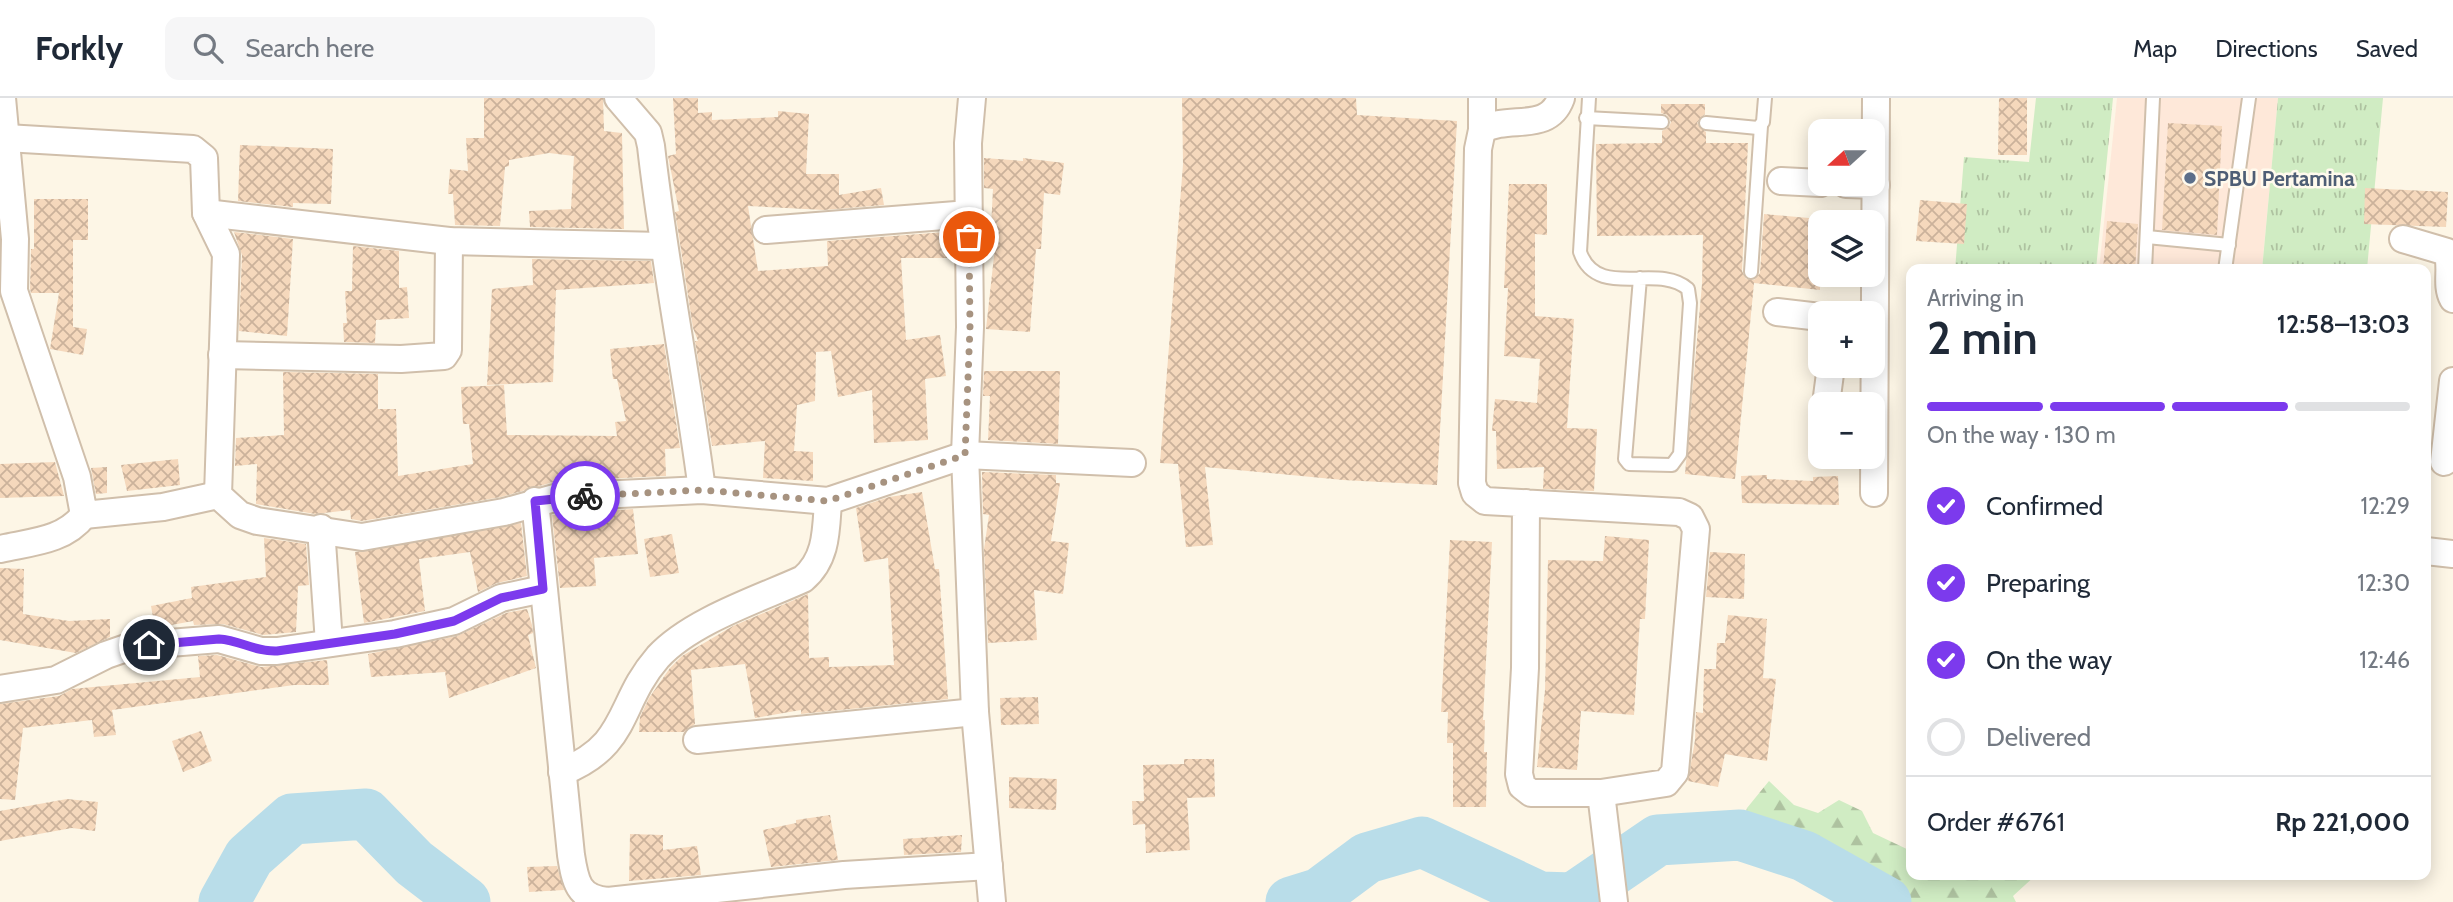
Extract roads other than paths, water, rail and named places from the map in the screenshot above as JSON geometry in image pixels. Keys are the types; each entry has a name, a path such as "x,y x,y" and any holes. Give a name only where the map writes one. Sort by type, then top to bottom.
{"street":[{"path":"2,98 6,138 7,239 14,291 76,477 84,515"},
{"path":"618,98 648,133 662,246 695,426 702,490"},
{"path":"972,98 968,143 970,327 965,455 975,712 992,902"},
{"path":"1482,98 1482,130 1478,149 1472,483 1475,493 1485,501 1526,503 1679,512 1690,517 1696,529 1675,772 1666,783 1602,803 1531,793 1522,786 1519,775 1525,668 1526,503"},
{"path":"1482,130 1493,123 1543,120 1556,111 1561,98"},
{"path":"1876,98 1876,119"},
{"path":"6,138 193,149 204,158 206,214 226,254 218,495 240,515 257,521 321,528 362,537 504,512 535,501 702,490 828,501 965,455 1132,463"},
{"path":"1781,181 1808,182"},
{"path":"1874,301 1876,196"},
{"path":"206,214 449,241 662,246"},
{"path":"766,230 969,214"},
{"path":"2403,239 2447,252 2450,258 2448,289 2453,299"},
{"path":"222,355 401,359 444,356 448,350 449,241"},
{"path":"1777,312 1808,316"},
{"path":"2444,462 2453,381"},
{"path":"1874,469 1874,493"},
{"path":"0,549 57,536 74,528 84,515 163,507 218,495"},
{"path":"535,501 562,772 574,876 578,888 596,901 844,876 989,866"},
{"path":"562,772 584,763 611,739 658,658 675,642 700,627 803,579 813,570 821,555 828,501"},
{"path":"321,528 329,643"},
{"path":"2431,552 2453,554"},
{"path":"0,689 56,680 106,655 132,646 230,639 261,652 329,643 454,621 501,598 543,589"},
{"path":"697,740 975,712"},
{"path":"1602,803 1614,902"}],"lane":[{"path":"1589,98 1580,252 1585,267 1602,276 1640,278 1678,280 1688,289 1690,303 1679,454 1672,465 1629,464 1625,459 1640,278"},
{"path":"1751,272 1765,98"},
{"path":"2146,264 2153,98"},
{"path":"2226,264 2249,98"},
{"path":"1586,118 1662,122"},
{"path":"1706,123 1761,126"},
{"path":"2147,237 2229,245"}],"waterway":[{"path":"224,902 249,857 292,819 366,814 414,863 465,902"},
{"path":"1291,902 1320,893 1367,858 1422,842 1540,897 1573,898 1658,840 1740,835 1804,856 1886,902"}],"place":[{"name":"SPBU Pertamina","path":"2190,178"}]}
